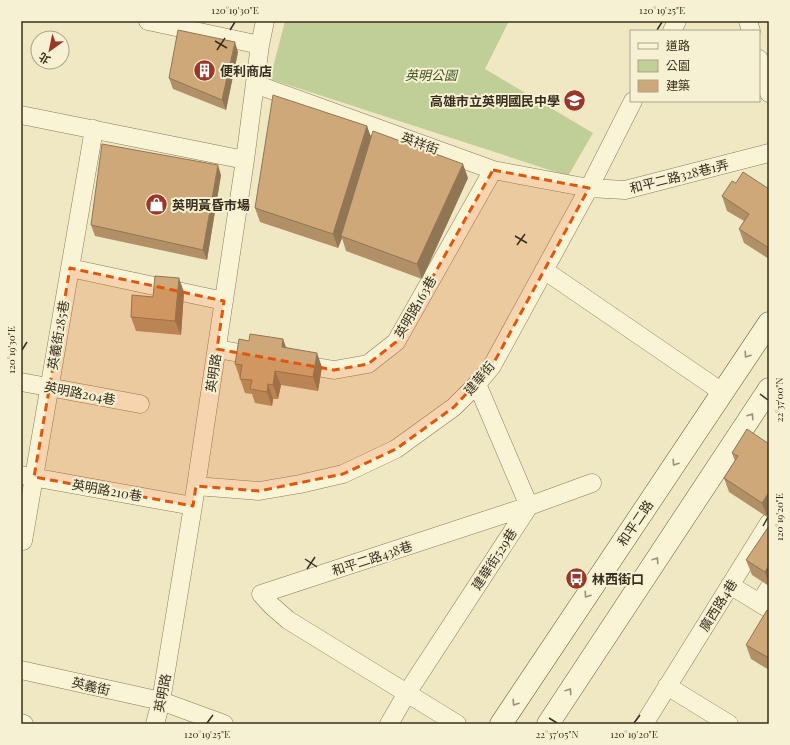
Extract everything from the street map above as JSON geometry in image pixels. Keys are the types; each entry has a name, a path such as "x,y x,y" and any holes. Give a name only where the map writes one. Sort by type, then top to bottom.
{"street":[{"path":"148,21 260,45"},
{"name":"英明路","path":"155,724 161,701 193,506 245,160 260,45 265,21"},
{"path":"673,30 678,21"},
{"path":"760,69 769,93"},
{"name":"英祥街","path":"255,84 493,170 589,188"},
{"name":"建華街","path":"196,486 259,491 300,484 342,474 396,448 454,407 477,384 492,366 634,102"},
{"path":"21,115 245,160"},
{"name":"英義街285巷","path":"23,541 28,476 50,388 94,129"},
{"name":"和平二路328巷1弄","path":"589,188 625,190 769,153"},
{"name":"英明路163巷","path":"217,349 334,370 368,364 396,342 493,170"},
{"path":"70,268 224,301"},
{"path":"544,270 722,392"},
{"name":"和平二路","path":"501,724 769,323"},
{"name":"英明路204巷","path":"21,382 140,404"},
{"path":"477,384 529,506"},
{"path":"548,724 740,447 769,389"},
{"name":"英明路210巷","path":"28,476 193,506"},
{"name":"和平二路438巷","path":"457,724 288,620 261,594 529,506 592,483"},
{"name":"建華街529巷","path":"389,724 407,693 529,506"},
{"name":"廣西路4巷","path":"644,724 769,524"},
{"path":"730,585 766,600"},
{"name":"英義街","path":"21,670 161,701 224,724"},
{"path":"667,686 729,724"}],"highlighted area":[{"path":"493,170 589,188 492,366 454,407 396,449 343,474 259,491 196,486 193,506 34,477 70,268 224,301 217,349 334,370 368,364 396,342"}],"green space":[{"name":"英明公園","path":"285,21 509,21 485,69 593,133 568,176 270,79"}],"building":[{"name":"便利商店","path":"178,30 235,42 222,100 169,78"},
{"path":"273,95 367,126 333,234 255,208"},
{"path":"373,131 463,164 417,264 341,236"},
{"name":"英明黃昏市場","path":"102,144 218,165 203,250 91,225"},
{"path":"743,172 769,189 769,248 739,229 749,214 722,196 732,181 736,183"},
{"path":"155,276 179,278 175,321 131,317 132,295 153,297"},
{"path":"250,334 283,339 282,347 317,353 313,377 275,371 273,385 268,384 267,392 250,389 252,380 240,379 242,365 235,364 239,339 249,341"},
{"path":"747,429 769,444 769,492 762,503 724,478 738,456 732,453"},
{"path":"769,526 769,565 765,572 746,560"},
{"path":"767,610 769,611 769,658 746,645"}],"place":[{"name":"便利商店","path":"205,71"},
{"name":"高雄市立英明國民中學","path":"575,101"},
{"name":"英明黃昏市場","path":"157,205"},
{"name":"林西街口","path":"577,579"}]}
